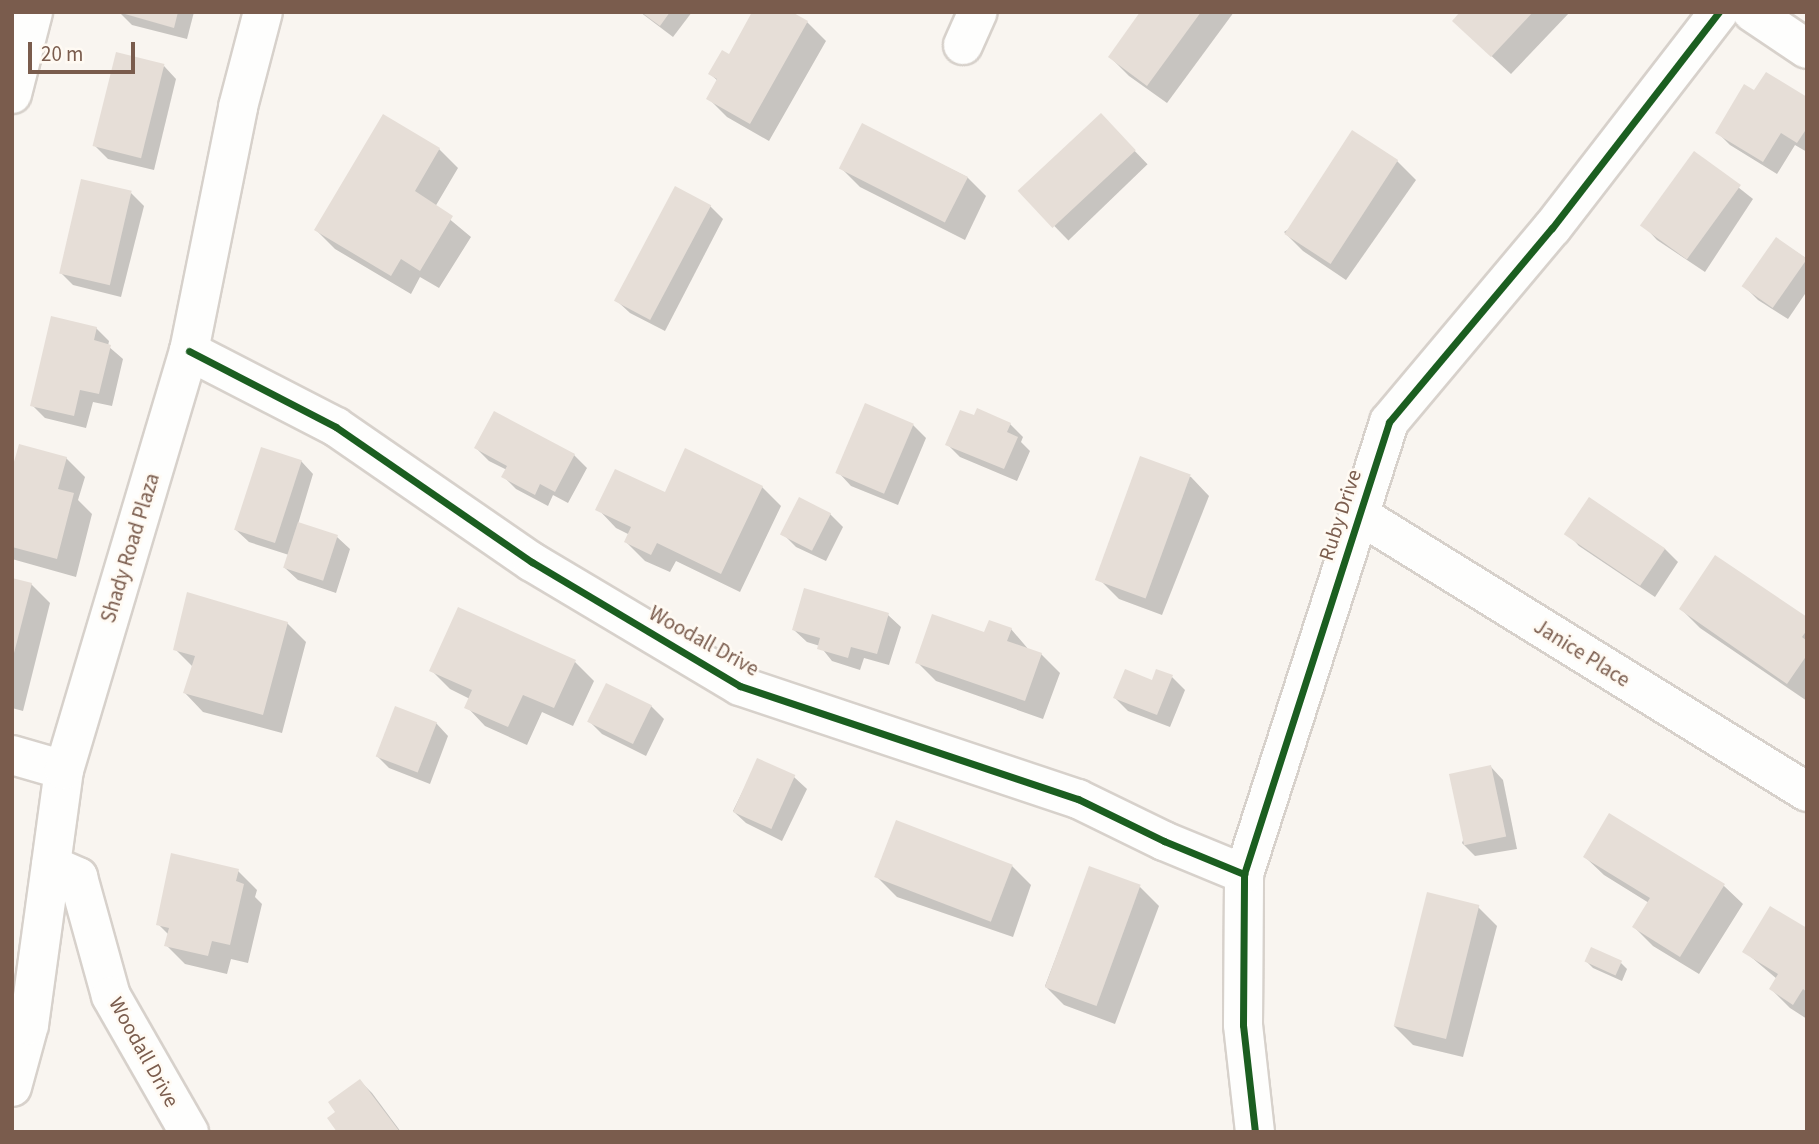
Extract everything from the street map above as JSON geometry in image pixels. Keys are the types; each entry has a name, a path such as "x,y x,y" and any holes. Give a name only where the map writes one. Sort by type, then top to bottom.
{"street":[{"path":"12,94 33,12"},
{"name":"Shady Road Plaza","path":"12,1087 29,1025 64,770 189,351 238,107 263,12"},
{"name":"Ruby Drive","path":"1255,1132 1243,1025 1244,874 1389,422 1552,228 1719,12"},
{"path":"1752,12 1807,49"},
{"name":"Woodall Drive","path":"189,351 336,427 532,562 740,685 1078,799 1164,841 1244,874"},
{"name":"Janice Place","path":"1358,514 1807,792"},
{"path":"12,755 64,770"},
{"name":"Woodall Drive","path":"51,865 78,877 111,996 189,1132"}],"building":[{"path":"118,12 178,12 174,28"},
{"path":"641,12 670,12 660,26"},
{"path":"752,12 792,12 808,21 750,124 706,99 717,79 708,74 722,50 729,54"},
{"path":"1140,12 1201,12 1147,86 1108,57"},
{"path":"1460,12 1533,12 1491,57 1452,21"},
{"path":"116,52 165,64 141,158 93,146"},
{"path":"1766,72 1807,97 1807,128 1797,143 1781,133 1763,162 1715,133 1744,84 1754,90"},
{"path":"1101,113 1136,150 1052,228 1018,191"},
{"path":"383,114 440,148 415,191 453,216 420,271 401,259 391,276 314,230"},
{"path":"862,123 968,177 945,222 839,168"},
{"path":"1352,130 1398,160 1331,264 1284,234"},
{"path":"1694,151 1741,185 1687,260 1640,225"},
{"path":"81,179 132,191 110,285 59,274"},
{"path":"675,186 711,205 650,320 614,301"},
{"path":"1776,237 1807,259 1773,308 1742,286"},
{"path":"51,316 97,327 94,340 111,345 99,394 80,390 74,416 30,406"},
{"path":"865,403 914,424 884,494 835,473"},
{"path":"977,408 1011,423 1007,432 1018,437 1004,469 945,445 960,410 974,415"},
{"path":"494,411 575,454 555,492 540,484 535,495 501,477 507,466 474,448"},
{"path":"19,444 67,457 58,489 74,493 57,559 12,547 12,469"},
{"path":"261,447 302,460 275,543 234,530"},
{"path":"685,448 763,486 721,574 657,543 651,555 624,542 631,527 595,510 615,469 665,492"},
{"path":"1140,456 1191,474 1146,599 1095,580"},
{"path":"799,497 831,513 812,551 780,534"},
{"path":"1589,497 1665,548 1640,586 1564,534"},
{"path":"298,522 338,535 323,581 283,568"},
{"path":"1715,555 1807,617 1807,630 1802,637 1807,641 1807,655 1787,684 1679,609"},
{"path":"12,578 32,583 13,657 12,657"},
{"path":"804,588 889,613 877,654 851,647 848,658 817,649 820,638 792,630"},
{"path":"187,592 288,622 263,715 183,693 195,656 173,650"},
{"path":"458,607 576,660 554,708 523,695 508,727 464,708 472,690 429,671"},
{"path":"932,614 984,632 989,620 1012,628 1007,641 1042,653 1025,701 915,663"},
{"path":"1125,669 1152,680 1156,669 1173,675 1157,715 1113,698"},
{"path":"606,683 652,705 633,744 587,722"},
{"path":"395,706 437,722 418,773 376,756"},
{"path":"757,758 795,775 771,829 733,812"},
{"path":"1491,765 1506,836 1464,845 1449,774"},
{"path":"1609,813 1725,884 1680,957 1632,927 1650,898 1583,857"},
{"path":"896,820 1013,865 991,922 874,877"},
{"path":"171,853 239,869 236,881 244,884 230,945 212,941 208,956 164,946 169,928 156,925"},
{"path":"1089,866 1141,885 1097,1006 1045,987"},
{"path":"1427,892 1479,905 1446,1039 1394,1026"},
{"path":"1770,906 1807,928 1807,992 1803,989 1793,1005 1769,989 1778,974 1742,952"},
{"path":"1591,947 1622,961 1616,975 1584,962"},
{"path":"360,1079 400,1132 337,1132 327,1118 335,1112 328,1102"}],"cycle path":[{"path":"1255,1132 1243,1025 1244,874 1389,422 1552,228 1719,12"},
{"path":"189,351 336,427 532,562 740,686 1078,799 1164,841 1244,874"}]}
